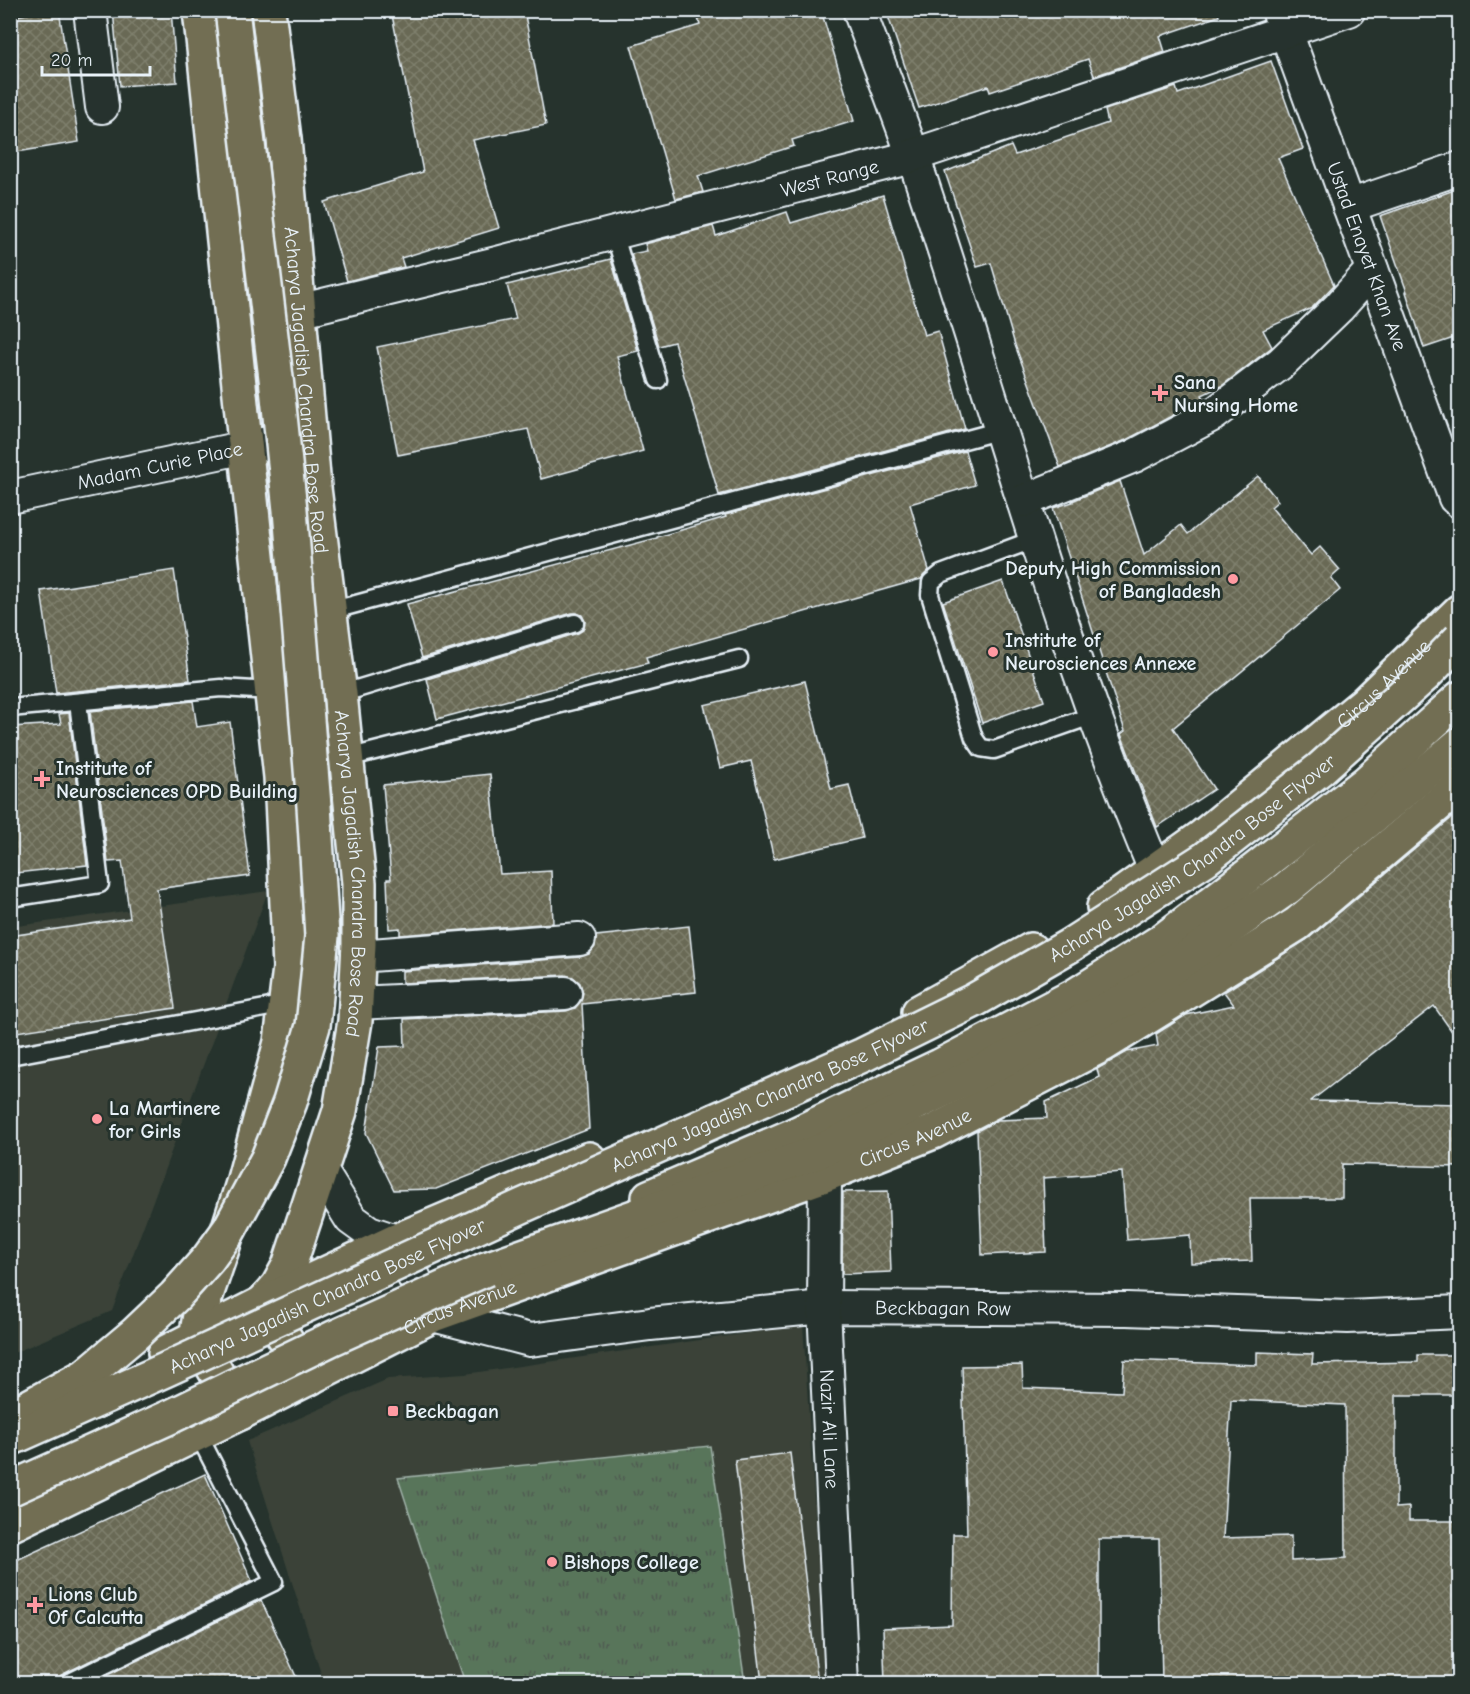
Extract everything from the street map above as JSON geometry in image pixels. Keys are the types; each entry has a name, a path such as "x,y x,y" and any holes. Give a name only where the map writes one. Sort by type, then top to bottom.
{"main road":[{"path":"200,10 281,777 290,968 281,1042 258,1129 201,1310 196,1338 240,1413"},
{"path":"10,1417 85,1376 135,1334 175,1296 208,1259 229,1230 268,1158 290,1102 313,1026 322,936 314,806 278,389 232,10"},
{"name":"Acharya Jagadish Chandra Bose Road","path":"263,1304 278,1286 289,1266 340,1111 355,1022 359,883 340,694 309,436 284,140 268,10"},
{"name":"Circus Avenue","path":"196,1338 396,1241 687,1117 910,1017 1086,919 1202,837 1365,703 1460,611"},
{"name":"Acharya Jagadish Chandra Bose Flyover","path":"10,1439 532,1201 863,1055 975,1000 1069,946 1205,859 1320,769 1425,675 1460,639"},
{"name":"Acharya Jagadish Chandra Bose Flyover","path":"10,1489 172,1416 333,1338 626,1207 792,1136 940,1066 1076,995 1163,940 1256,869 1366,783 1460,698"},
{"path":"486,1269 818,1152 1127,999 1287,888 1460,744"},
{"name":"Circus Avenue","path":"310,1378 433,1315 615,1251 933,1132 1114,1038 1297,924 1460,786"},
{"path":"10,1525 310,1378 263,1304"},
{"path":"10,1427 196,1338"}],"street":[{"path":"90,10 102,107"},
{"path":"859,10 913,156 1079,674 1155,870"},
{"name":"West Range","path":"298,311 913,156 1282,21 1349,10"},
{"name":"Ustad Enayet Khan Ave","path":"1282,21 1455,498 1460,502"},
{"path":"1349,206 1460,168"},
{"path":"1023,501 1134,456 1214,414 1281,363 1339,307 1372,270"},
{"name":"Madam Curie Place","path":"10,497 246,447 309,436"},
{"path":"358,956 579,939"},
{"path":"356,1003 565,993"},
{"path":"321,1171 351,1219 369,1232 396,1241 433,1315"},
{"name":"Nazir Ali Lane","path":"825,1174 824,1307 842,1683"},
{"name":"Beckbagan Row","path":"433,1315 530,1340 650,1324 824,1307 1127,1309 1348,1317 1460,1312"}],"lane":[{"path":"614,233 658,380"},
{"path":"330,611 1001,430"},
{"path":"1035,538 941,574 931,582 930,595 974,738 981,748 994,750 1094,715"},
{"path":"340,694 575,623"},
{"path":"347,758 739,659"},
{"path":"10,708 221,688 272,691"},
{"path":"10,898 100,884 78,702"},
{"path":"10,1056 286,1004"},
{"path":"66,1683 274,1582 198,1434"}],"shaded area":[{"name":"La Martinere for Girls","path":"268,891 112,1311 11,1354 10,927"},
{"name":"Bishops College","path":"803,1325 826,1683 324,1683 247,1441 388,1379 465,1374"}],"green space":[{"path":"710,1446 745,1683 465,1683 398,1478"}],"building":[{"path":"59,10 79,142 10,153 10,17"},
{"path":"113,10 171,10 177,82 120,86"},
{"path":"391,10 524,10 546,125 473,140 499,228 401,258 404,267 347,281 324,202 423,172"},
{"path":"724,10 821,10 854,121 792,140 794,146 698,176 703,192 676,199 631,46 700,25 698,18"},
{"path":"886,10 1218,10 1219,16 1160,36 1165,52 1094,76 1088,59 990,92 988,86 919,108"},
{"path":"1271,61 1303,149 1278,158 1334,285 1312,308 1263,330 1272,347 1223,385 1202,395 1204,399 1126,440 1060,467 1015,345 991,263 977,267 945,172 1011,146 1015,155 1108,123 1105,110 1176,87 1178,94"},
{"path":"1460,188 1460,336 1424,348 1380,216"},
{"path":"883,195 924,335 938,331 965,429 719,495 674,342 659,346 631,254 647,251 645,244 713,226 716,236 787,212 791,223"},
{"path":"611,259 638,351 617,356 643,451 541,479 528,429 398,455 377,347 516,319 507,285"},
{"path":"965,451 975,485 910,504 929,570 921,579 646,657 648,663 437,719 427,679 578,633 583,630 585,621 582,615 572,613 422,658 407,604 657,538 726,517 725,515"},
{"path":"1258,476 1278,501 1271,507 1311,555 1320,547 1340,570 1331,578 1340,590 1173,728 1214,789 1157,827 1121,734 1125,731 1053,508 1073,502 1120,481 1144,555 1181,525 1188,534"},
{"path":"174,570 190,680 56,693 41,591"},
{"name":"Institute of Neurosciences Annexe","path":"1003,581 1044,701 982,723 943,602"},
{"path":"805,681 831,789 849,785 862,838 774,859 751,761 720,768 704,705"},
{"path":"193,701 197,727 230,722 250,876 157,889 175,1008 10,1033 10,936 130,918 122,861 108,862 90,711"},
{"name":"Institute of Neurosciences OPD Building","path":"69,713 87,865 16,873 10,831 10,727 61,724 59,714"},
{"path":"490,774 500,874 551,871 553,923 400,935 400,928 389,929 387,879 391,879 383,785"},
{"path":"1460,811 1460,1043 1434,1006 1311,1101 1460,1104 1460,1167 1342,1164 1342,1198 1250,1198 1252,1261 1191,1263 1190,1235 1127,1240 1122,1172 1043,1178 1046,1252 982,1255 977,1131 997,1120 1047,1118 1046,1102 1099,1077 1097,1069 1127,1052 1158,1046 1156,1034 1186,1015 1234,1005 1224,992 1309,938"},
{"path":"689,926 696,992 582,1004 589,1129 436,1189 394,1190 366,1133 379,1047 405,1046 404,1019 566,1011 575,1008 581,1001 583,993 580,983 573,977 565,975 402,983 402,971 580,957 589,954 595,947 596,936"},
{"path":"888,1191 891,1272 842,1274 843,1192"},
{"path":"1257,1352 1313,1354 1312,1364 1418,1362 1418,1355 1460,1355 1460,1395 1396,1395 1396,1508 1409,1507 1409,1521 1460,1521 1460,1683 1162,1683 1159,1539 1099,1539 1099,1683 1035,1683 1035,1679 885,1683 883,1628 952,1625 953,1534 967,1534 962,1366 1022,1365 1023,1388 1122,1392 1124,1360 1257,1365","holes":["1231,1400 1345,1405 1346,1558 1291,1561 1291,1536 1223,1538"]},
{"path":"790,1453 818,1683 762,1683 735,1460"},
{"path":"205,1474 252,1581 61,1675 56,1683 10,1683 10,1563"},
{"path":"261,1600 299,1683 91,1683"}],"place":[{"name":"Sana Nursing Home","path":"1160,393"},
{"name":"Deputy High Commission of Bangladesh","path":"1233,579"},
{"name":"Institute of Neurosciences Annexe","path":"993,652"},
{"name":"Institute of Neurosciences OPD Building","path":"42,779"},
{"name":"La Martinere for Girls","path":"97,1119"},
{"name":"Beckbagan","path":"393,1411"},
{"name":"Bishops College","path":"552,1562"},
{"name":"Lions Club Of Calcutta","path":"35,1605"}]}
